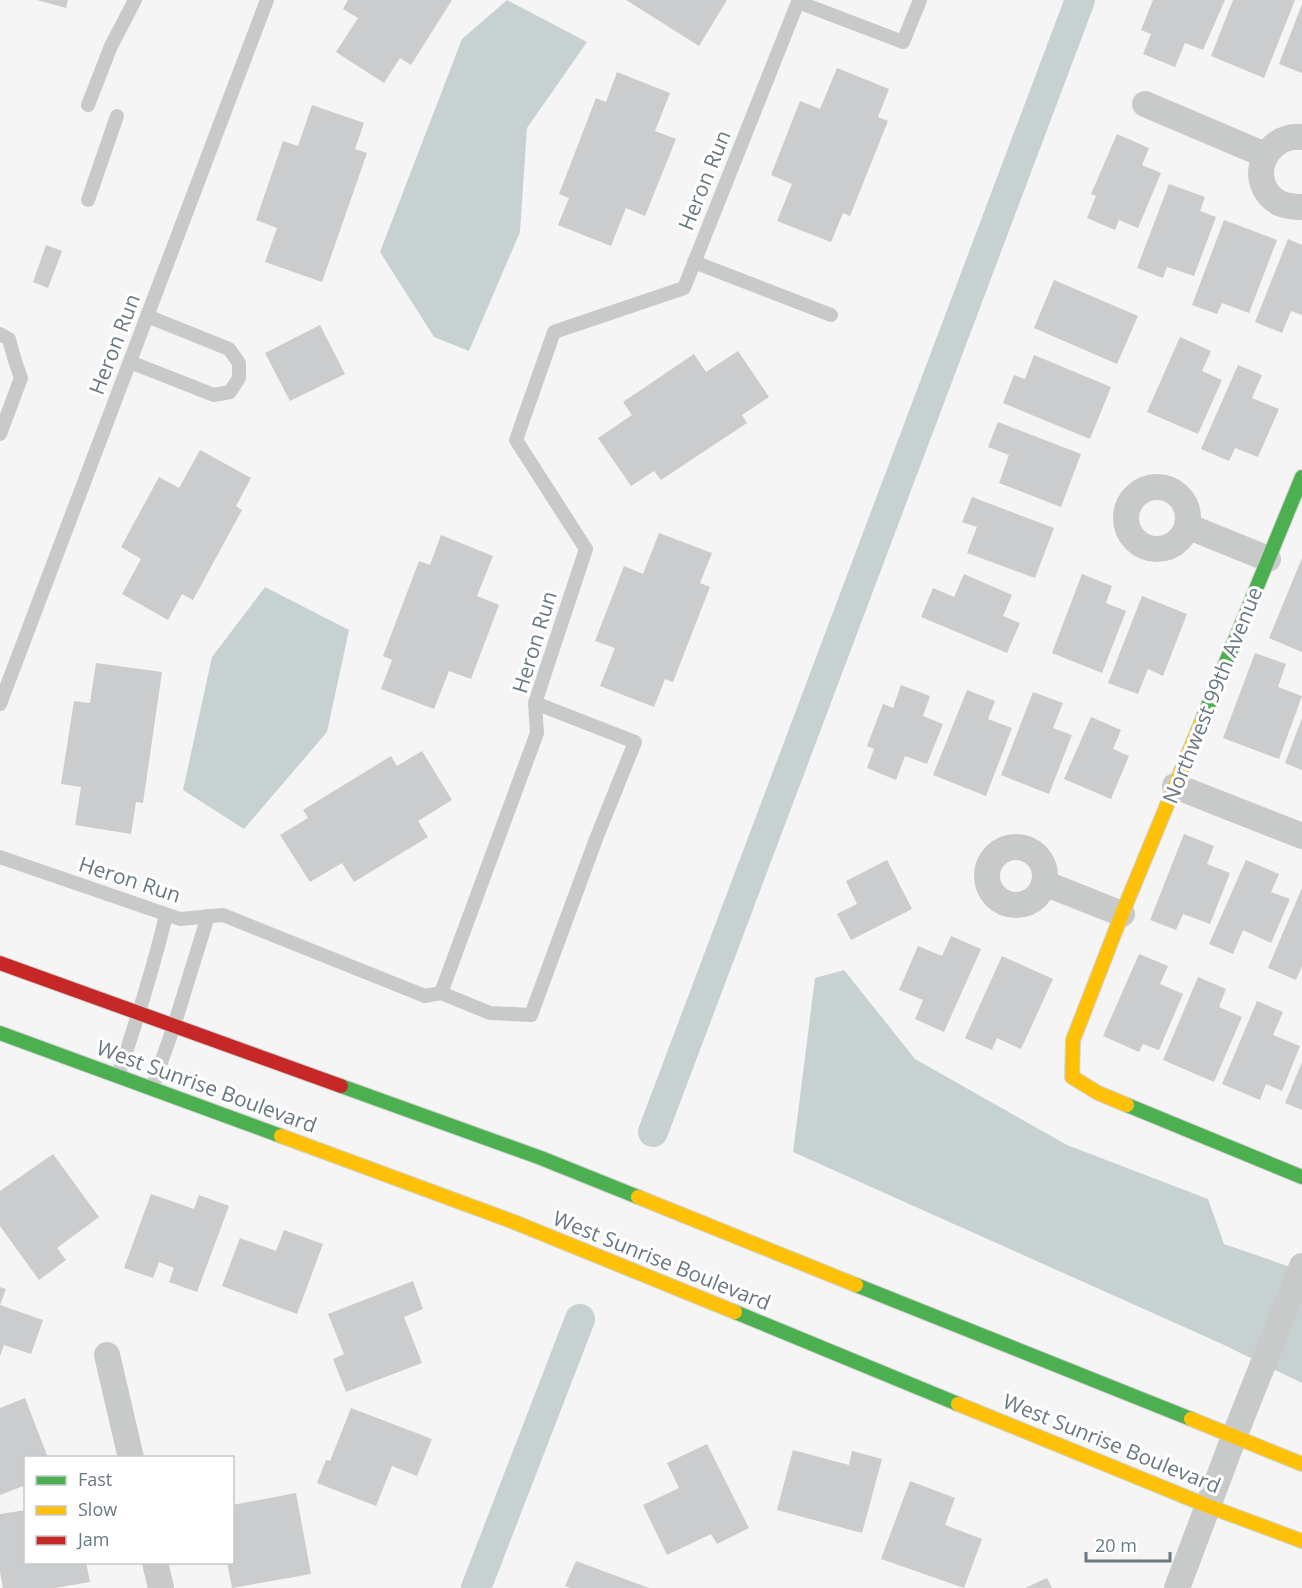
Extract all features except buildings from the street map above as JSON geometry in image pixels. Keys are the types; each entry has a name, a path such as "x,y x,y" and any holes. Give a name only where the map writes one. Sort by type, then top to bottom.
{"main road":[{"name":"Northwest 99th Avenue","path":"1301,481 1122,914 1073,1040 1072,1077 1098,1093 1302,1177"},
{"path":"0,963 541,1158 1302,1464"},
{"name":"West Sunrise Boulevard","path":"0,1033 514,1222 1208,1506 1302,1541"}],"street":[{"path":"1145,104 1265,154"},
{"path":"1302,137 1293,136 1281,139 1265,154 1262,165 1265,187 1271,196 1280,203 1302,207"},
{"path":"1187,526 1268,559"},
{"path":"1175,786 1302,836"},
{"path":"1044,883 1122,914"},
{"path":"1178,1588 1234,1437 1302,1266"},
{"path":"107,1355 131,1456"},
{"path":"155,1564 161,1588"}],"lane":[{"path":"88,105 111,46 134,0"},
{"name":"Heron Run","path":"0,704 267,0"},
{"path":"798,1 903,42 920,0"},
{"name":"Heron Run","path":"0,857 180,919 223,915 426,996 441,993 537,733 535,703 586,549 516,440 554,332 684,288 798,1"},
{"path":"88,200 117,116"},
{"path":"694,262 831,315"},
{"path":"130,362 214,395 230,392 239,378 238,363 229,349 147,316"},
{"path":"0,334 9,339 21,378 0,434"},
{"path":"441,993 490,1013 531,1015 596,839 635,742 535,703"},
{"path":"118,1076 140,1013 166,915"},
{"path":"152,1088 208,916"}],"shaded area":[{"path":"507,0 587,42 527,128 520,232 469,351 434,337 380,252 462,39"},
{"path":"265,587 349,630 327,732 244,829 183,790 212,657"},
{"path":"844,970 915,1059 1067,1145 1208,1199 1224,1244 1302,1271 1302,1383 1222,1344 793,1152 815,978"}],"waterway":[{"path":"653,1132 1080,0"},
{"path":"476,1588 580,1319"}],"traffic: fast":[{"path":"1203,718 1302,477"},
{"path":"0,1033 281,1136"},
{"path":"341,1086 541,1158 638,1197"},
{"path":"1127,1105 1302,1177"},
{"path":"856,1285 1191,1419"},
{"path":"735,1312 958,1404"}],"traffic: slow":[{"path":"1127,1105 1098,1093 1072,1077 1073,1040 1203,718"},
{"path":"281,1136 514,1222 735,1312"},
{"path":"638,1197 856,1285"},
{"path":"958,1404 1208,1506 1302,1541"},
{"path":"1191,1419 1302,1464"}],"traffic: jam":[{"path":"0,963 341,1086"}]}
